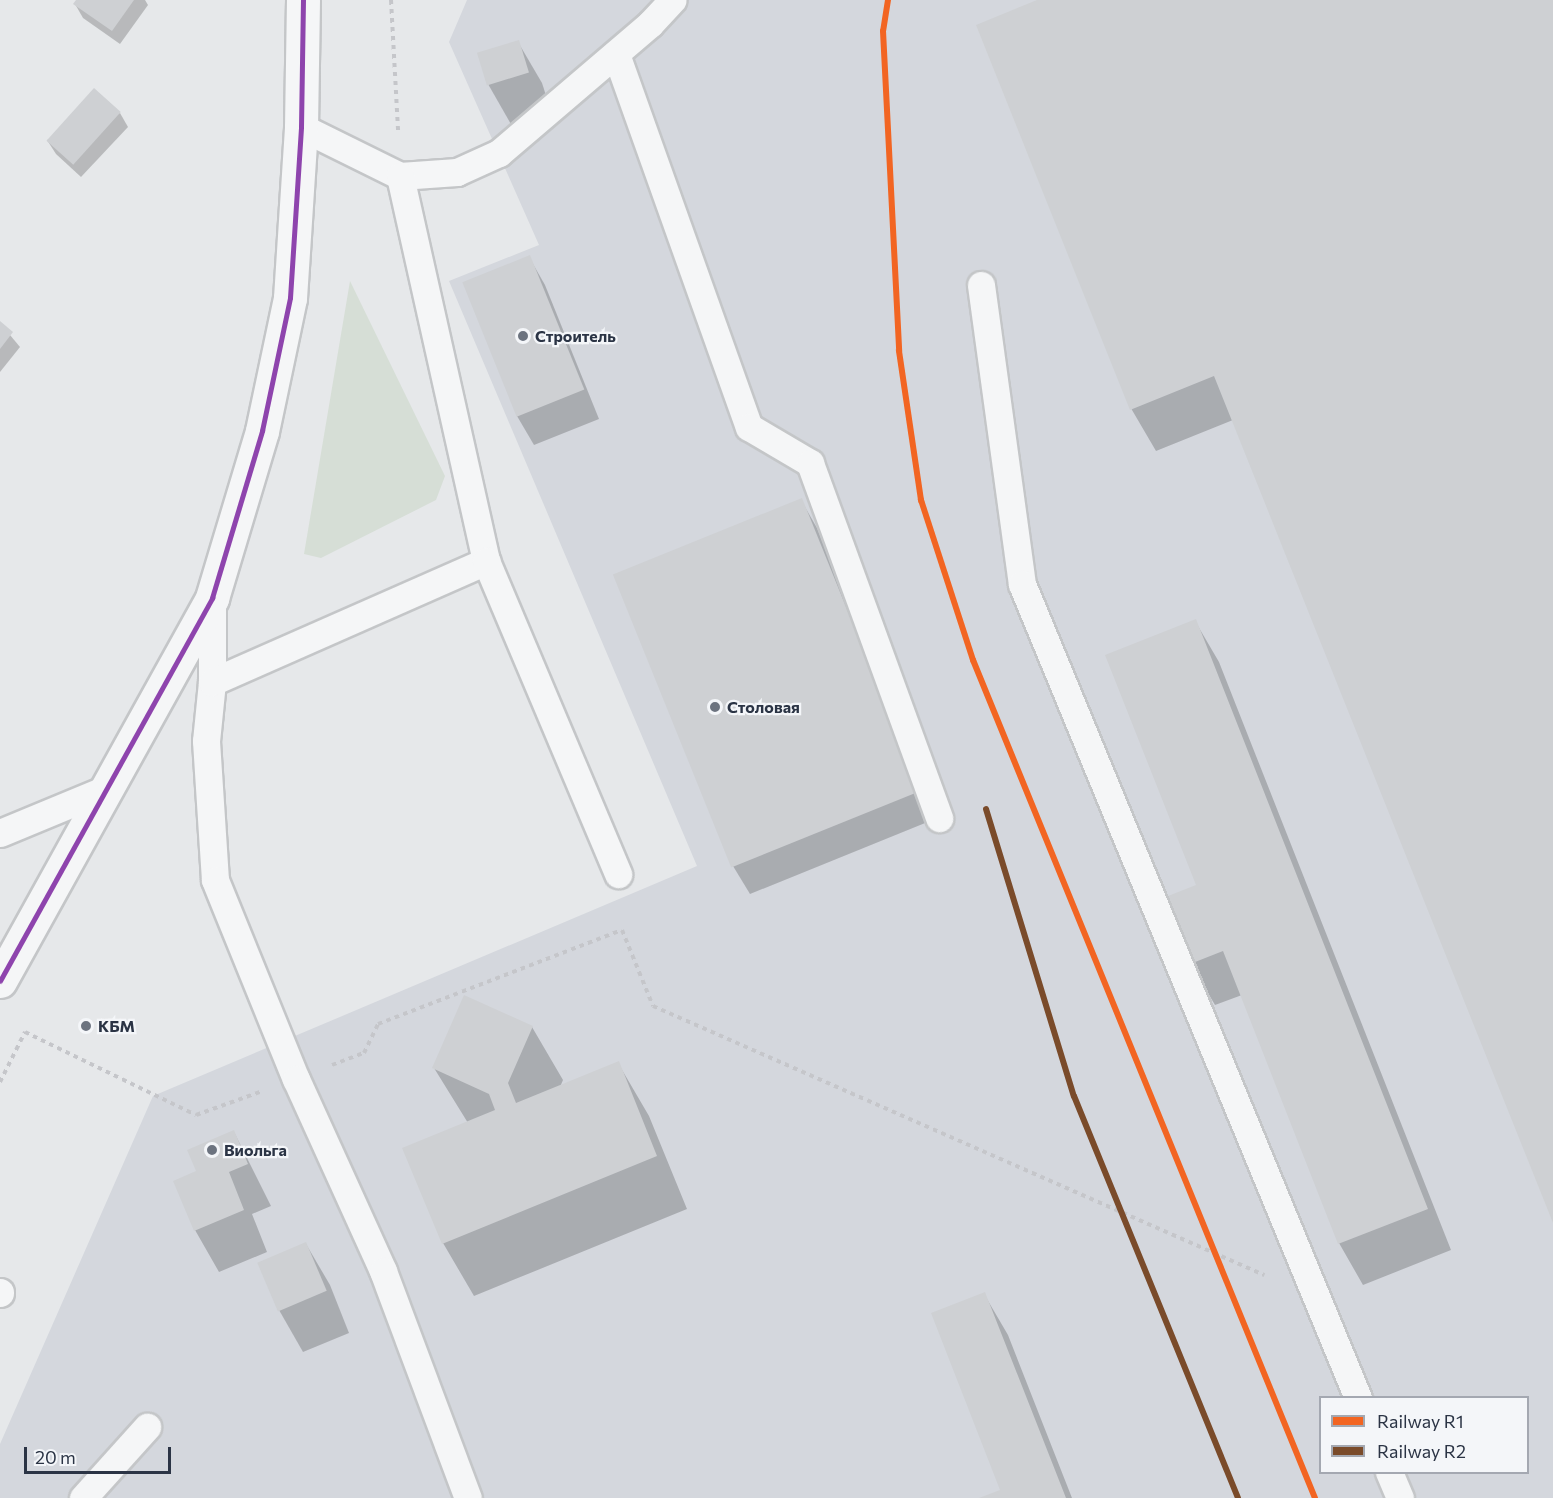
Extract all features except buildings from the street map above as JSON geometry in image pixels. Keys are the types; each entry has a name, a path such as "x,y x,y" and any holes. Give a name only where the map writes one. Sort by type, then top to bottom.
{"street":[{"path":"0,981 212,598 262,431 290,298 301,127 303,0"}],"lane":[{"path":"301,127 400,176 457,172 499,153 615,54 672,0"},
{"path":"615,54 749,427 810,463 939,818"},
{"path":"400,176 486,561 618,874"},
{"path":"981,285 1022,584 1357,1396"},
{"path":"212,682 486,561"},
{"path":"212,598 212,682 206,741 215,879 296,1079 383,1271 468,1498"},
{"path":"0,833 104,790"},
{"path":"83,1498 147,1427"},
{"path":"1389,1474 1400,1498"}],"path":[{"path":"391,0 400,176"},
{"path":"0,1082 25,1032 196,1114 364,1053 378,1023 622,930 653,1006 1317,1298"}],"shaded area":[{"path":"467,0 1553,0 1553,1498 0,1498 0,1444 153,1096 697,866 449,281 539,245 449,42"},
{"path":"350,281 445,476 436,500 321,558 304,554"}],"rail line":[{"name":"R1","path":"888,0 883,31 899,351 921,500 973,660 1315,1498"},
{"name":"R2","path":"986,809 1074,1096 1238,1498"}],"transit line":[{"path":"0,981 212,598 262,431 290,298 301,127 303,0"}],"place":[{"name":"Строитель","path":"523,336"},
{"name":"Столовая","path":"715,707"},
{"name":"КБМ","path":"86,1026"},
{"name":"Виольга","path":"212,1150"}]}
